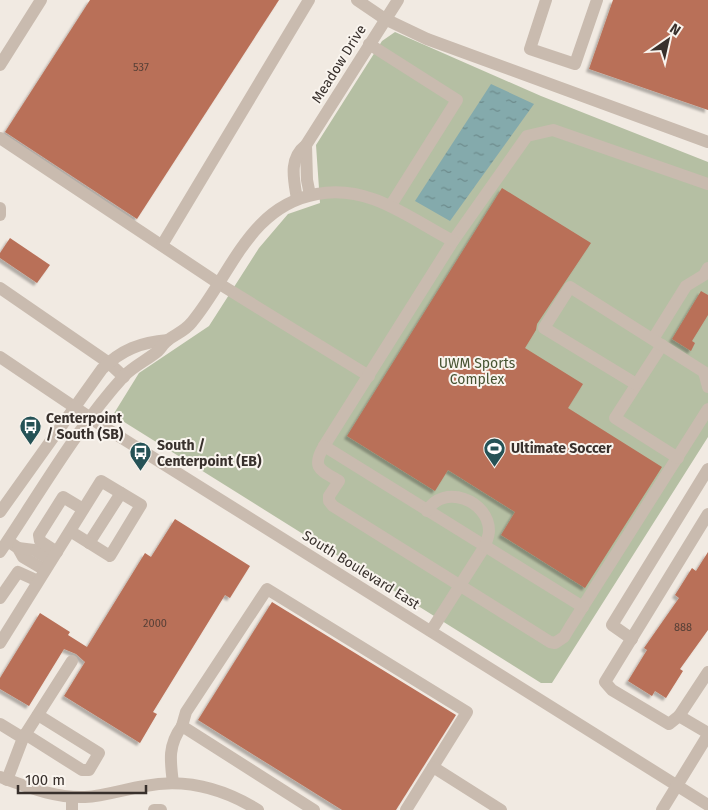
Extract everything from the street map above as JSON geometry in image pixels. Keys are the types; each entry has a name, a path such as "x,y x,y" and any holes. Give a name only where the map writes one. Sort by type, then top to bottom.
{"street":[{"path":"0,64 41,0"},
{"path":"162,246 309,0"},
{"path":"357,0 385,19 427,39 708,142"},
{"name":"Meadow Drive","path":"297,200 294,176 295,162 299,152 306,145 398,0"},
{"path":"546,0 530,49 575,64 597,0"},
{"path":"369,44 457,100 391,205"},
{"path":"708,184 553,130 526,136 453,241 324,446 318,457 317,464 320,470 339,482 330,496 329,501 333,506 550,642 560,641 708,409"},
{"path":"0,138 218,283 369,376"},
{"path":"306,145 307,180 310,195"},
{"path":"0,552 13,545 52,474 124,377 157,352 168,340 192,323 255,229 275,212 310,195 340,192 391,205 453,241"},
{"path":"0,208 0,216"},
{"path":"678,458 615,418 636,384 686,286 704,274 708,268"},
{"path":"636,384 544,328 570,287 704,372 708,387"},
{"path":"0,288 109,363 124,377"},
{"path":"0,512 35,461 109,363 125,351 142,344 168,340"},
{"name":"South Boulevard East","path":"0,357 91,419 708,805"},
{"path":"324,446 583,607"},
{"path":"35,461 52,474"},
{"path":"632,639 612,625 708,469"},
{"path":"0,643 101,481 141,505 110,556 70,531"},
{"path":"89,543 121,493"},
{"path":"51,561 40,541 39,535 63,496 83,509"},
{"path":"427,511 430,504 442,498 472,500 483,512 490,532 484,546 431,631"},
{"path":"708,514 606,682 612,690 669,724 679,716 708,672"},
{"path":"13,545 23,557 51,561"},
{"path":"0,598 18,572 38,581"},
{"path":"173,783 173,738 182,726 186,712 267,589 467,712 406,810"},
{"path":"72,661 24,736 2,778 36,791 72,797 99,796 145,786 173,783 219,791 258,810"},
{"path":"0,724 82,770 89,770 99,753 38,715"},
{"path":"662,810 708,734 679,716"},
{"path":"182,726 314,810"},
{"path":"433,767 502,810"},
{"path":"72,797 72,810"},
{"path":"154,810 161,810"}],"green space":[{"name":"UWM Sports Complex","path":"395,32 541,96 708,162 708,437 552,683 541,683 113,415 139,373 209,326 259,248 288,214 320,203 316,145 382,41"}],"water":[{"path":"491,84 534,104 450,221 415,201"}],"building":[{"path":"90,0 279,0 137,219 5,132"},
{"path":"613,0 708,0 708,110 589,69"},
{"name":"Ultimate Soccer","path":"502,188 591,243 537,324 536,330 525,348 583,384 568,408 662,467 585,588 501,535 515,512 448,470 435,491 347,436"},
{"path":"10,238 50,265 37,283 0,258 0,253"},
{"path":"701,291 708,295 708,315 692,341 695,343 691,351 672,339"},
{"path":"175,519 250,566 230,598 225,595 153,712 157,714 140,743 64,696 85,662 76,654 64,649 29,706 0,689 0,678 40,613 70,632 68,635 87,647 145,553 151,557"},
{"path":"708,552 708,630 680,669 683,671 666,698 655,691 652,696 628,681 647,650 644,648 679,598 675,595 692,568 696,571"},
{"path":"272,602 456,715 396,810 342,810 198,720"}],"place":[{"name":"Centerpoint / South (SB)","path":"30,445"},
{"name":"Ultimate Soccer","path":"495,467"},
{"name":"South / Centerpoint (EB)","path":"141,472"}]}
